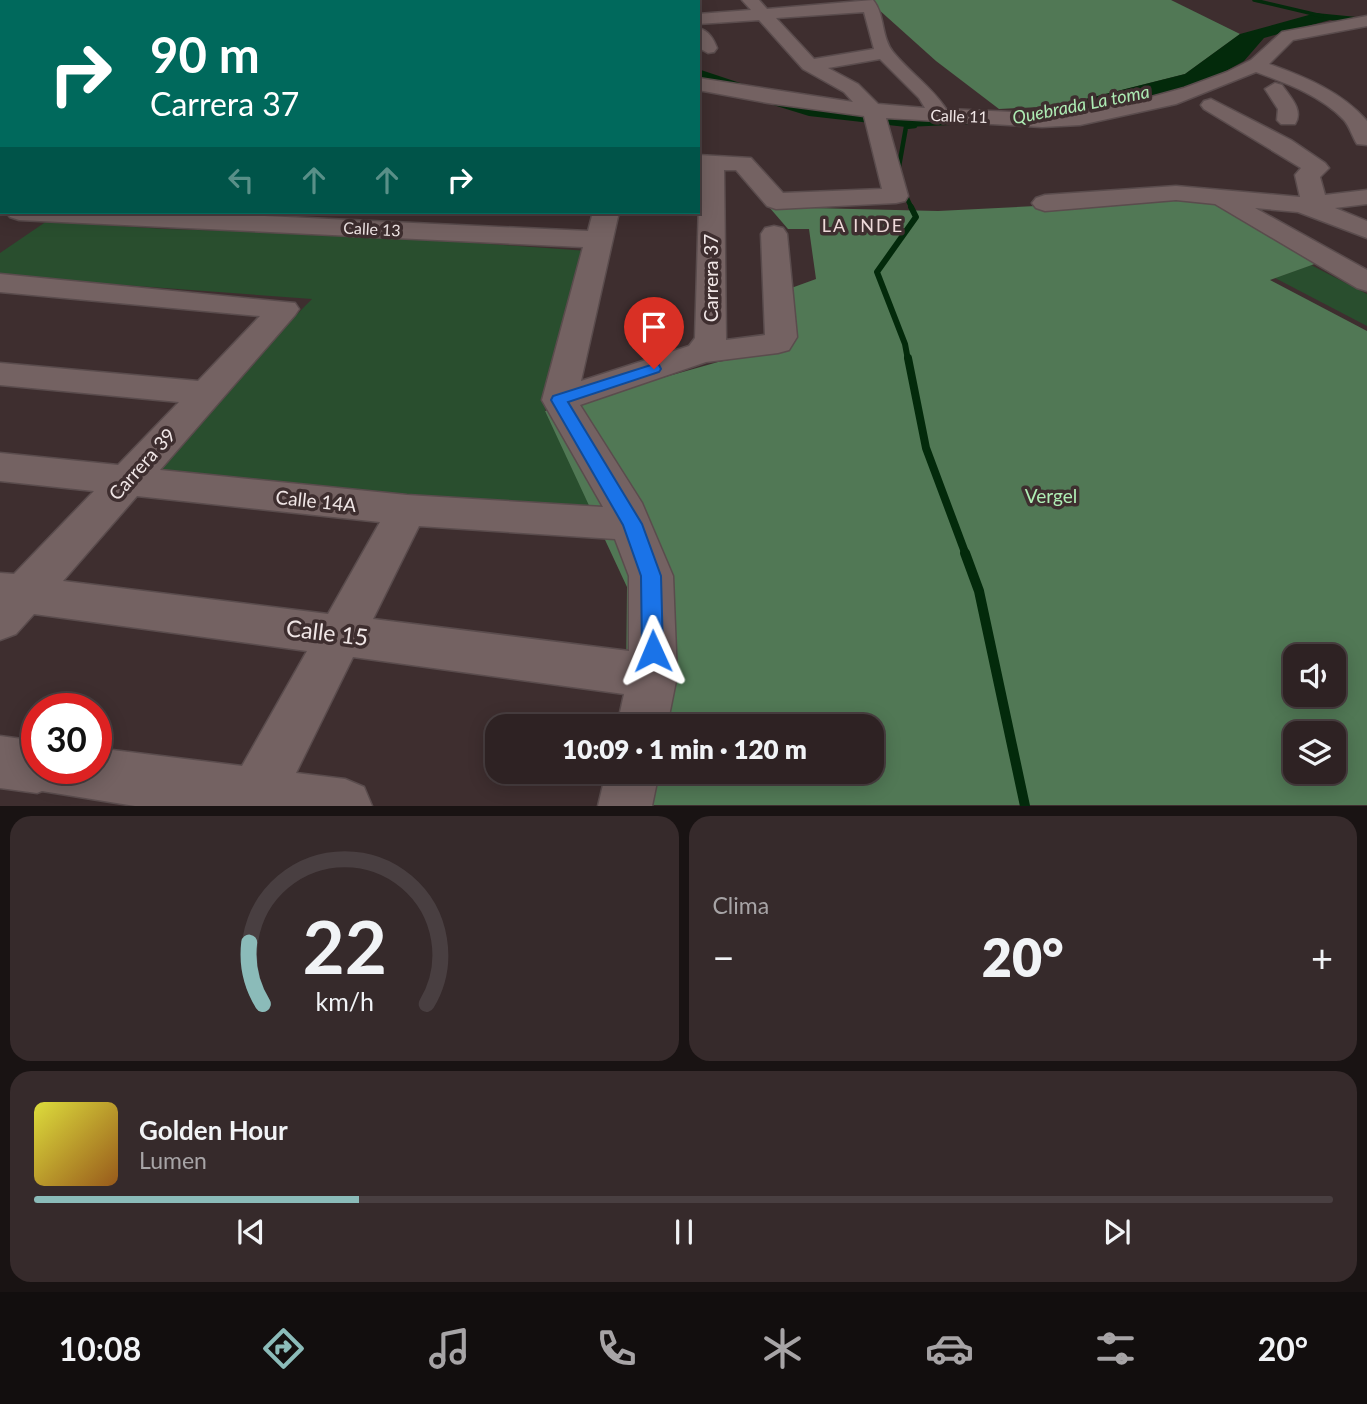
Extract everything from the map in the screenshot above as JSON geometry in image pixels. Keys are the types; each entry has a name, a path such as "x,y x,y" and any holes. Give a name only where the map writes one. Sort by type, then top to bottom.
{"street":[{"path":"705,162 738,161 747,166 776,201 896,197 875,117 851,88 810,65 750,0"},
{"path":"700,19 765,15 868,3 884,53 927,94 940,116"},
{"name":"Calle 11","path":"701,84 830,106 875,117 940,116 1058,121 1107,115 1183,94 1256,66 1278,42 1288,36 1360,16"},
{"path":"810,65 884,53"},
{"path":"1256,66 1291,78 1316,91 1347,112 1364,130 1366,139"},
{"path":"1287,120 1288,109 1275,89 1316,91"},
{"path":"1211,105 1283,145 1317,168 1307,174 1313,198 1304,204"},
{"name":"Carrera 37","path":"701,353 711,339 705,162"},
{"path":"1045,203 1176,193 1304,204 1367,197"},
{"path":"1217,197 1367,282"},
{"path":"1304,204 1367,230"},
{"name":"Calle 13","path":"134,214 603,226"},
{"path":"603,226 559,400 632,524 651,576 653,676 645,714"},
{"path":"559,400 701,353 778,343 781,337 774,234"},
{"name":"Carrera 39","path":"0,283 285,309 128,480 8,601"},
{"path":"0,374 207,393"},
{"name":"Calle 14A","path":"0,467 407,510 632,524"},
{"path":"253,800 407,510"},
{"name":"Calle 15","path":"8,601 342,635 653,676"},
{"path":"0,762 21,765"},
{"path":"112,778 253,800 345,806"},
{"path":"625,806 630,784"}],"shaded area":[{"path":"47,221 164,229 365,235 588,251 545,411 598,520 147,474 227,385 312,299 0,276 0,253"},
{"path":"1311,265 1367,294 1367,326 1275,278"}],"green space":[{"path":"868,0 1171,0 1240,34 1185,74 1058,106 999,109 936,61"},
{"name":"Vergel","path":"1210,197 1323,261 1270,280 1367,331 1367,805 601,805 605,784 884,784 884,714 620,714 626,687 627,587 545,411 718,362 788,349 783,291 816,279 809,229 788,229 769,207 938,211"}],"water":[{"name":"Quebrada La toma","path":"1316,13 1367,18 1367,24 1330,20 1264,38 1244,61 1202,84 1042,121 906,127 809,116 700,83 700,70 758,89 835,109 1008,114 1058,106 1185,74 1240,34"}],"waterway":[{"path":"1254,0 1322,16"},
{"path":"898,172 906,127 915,126"},
{"path":"904,192 912,209"},
{"path":"908,360 905,344 877,272 916,217 912,209"},
{"path":"908,358 926,448 966,555"},
{"path":"965,553 979,591 1025,806"}],"district":[{"name":"LA INDE","path":"863,226"}],"route":[{"path":"653,651 651,576 632,524 559,400 654,369"}]}
